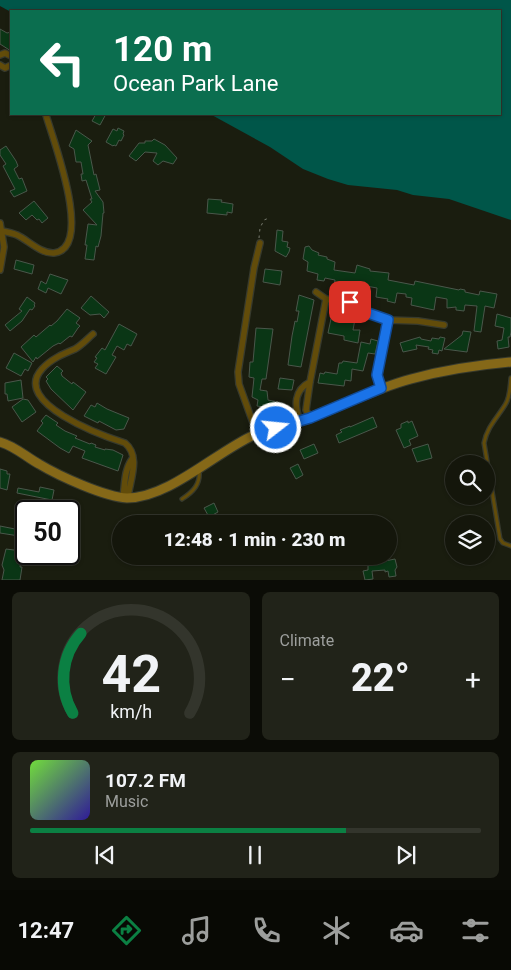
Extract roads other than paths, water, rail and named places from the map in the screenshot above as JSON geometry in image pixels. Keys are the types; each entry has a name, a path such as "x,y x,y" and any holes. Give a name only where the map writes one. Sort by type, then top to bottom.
{"main road":[{"path":"0,442 14,448 54,472 110,495 125,497 147,495 199,468 233,446 257,434 310,418 381,388 454,369 511,362"},
{"path":"0,434 14,448"}],"street":[{"path":"2,231 14,234 49,253 61,251 70,239 72,225 70,199 46,115"},
{"path":"0,223 4,248 0,270"},
{"path":"257,434 238,384 238,372 254,268 260,243"},
{"path":"316,292 326,299 348,303 365,312 388,320 418,321 444,325"},
{"path":"310,418 306,410 326,299"},
{"path":"381,388 377,375 388,320"},
{"path":"93,334 80,346 61,354 43,368 38,374 36,387 45,402 83,428 125,443 132,451 134,468 125,497"},
{"path":"300,421 296,411 296,398 304,385 310,382"}],"lane":[{"path":"511,378 506,404 491,425 484,443 500,539 511,546"},
{"path":"182,499 197,486 200,477 199,468"}],"water":[{"path":"0,0 511,0 511,220 449,199 413,195 397,190 348,185 328,179 303,169 270,147 212,115 501,115 501,10 10,11 0,6"}]}
